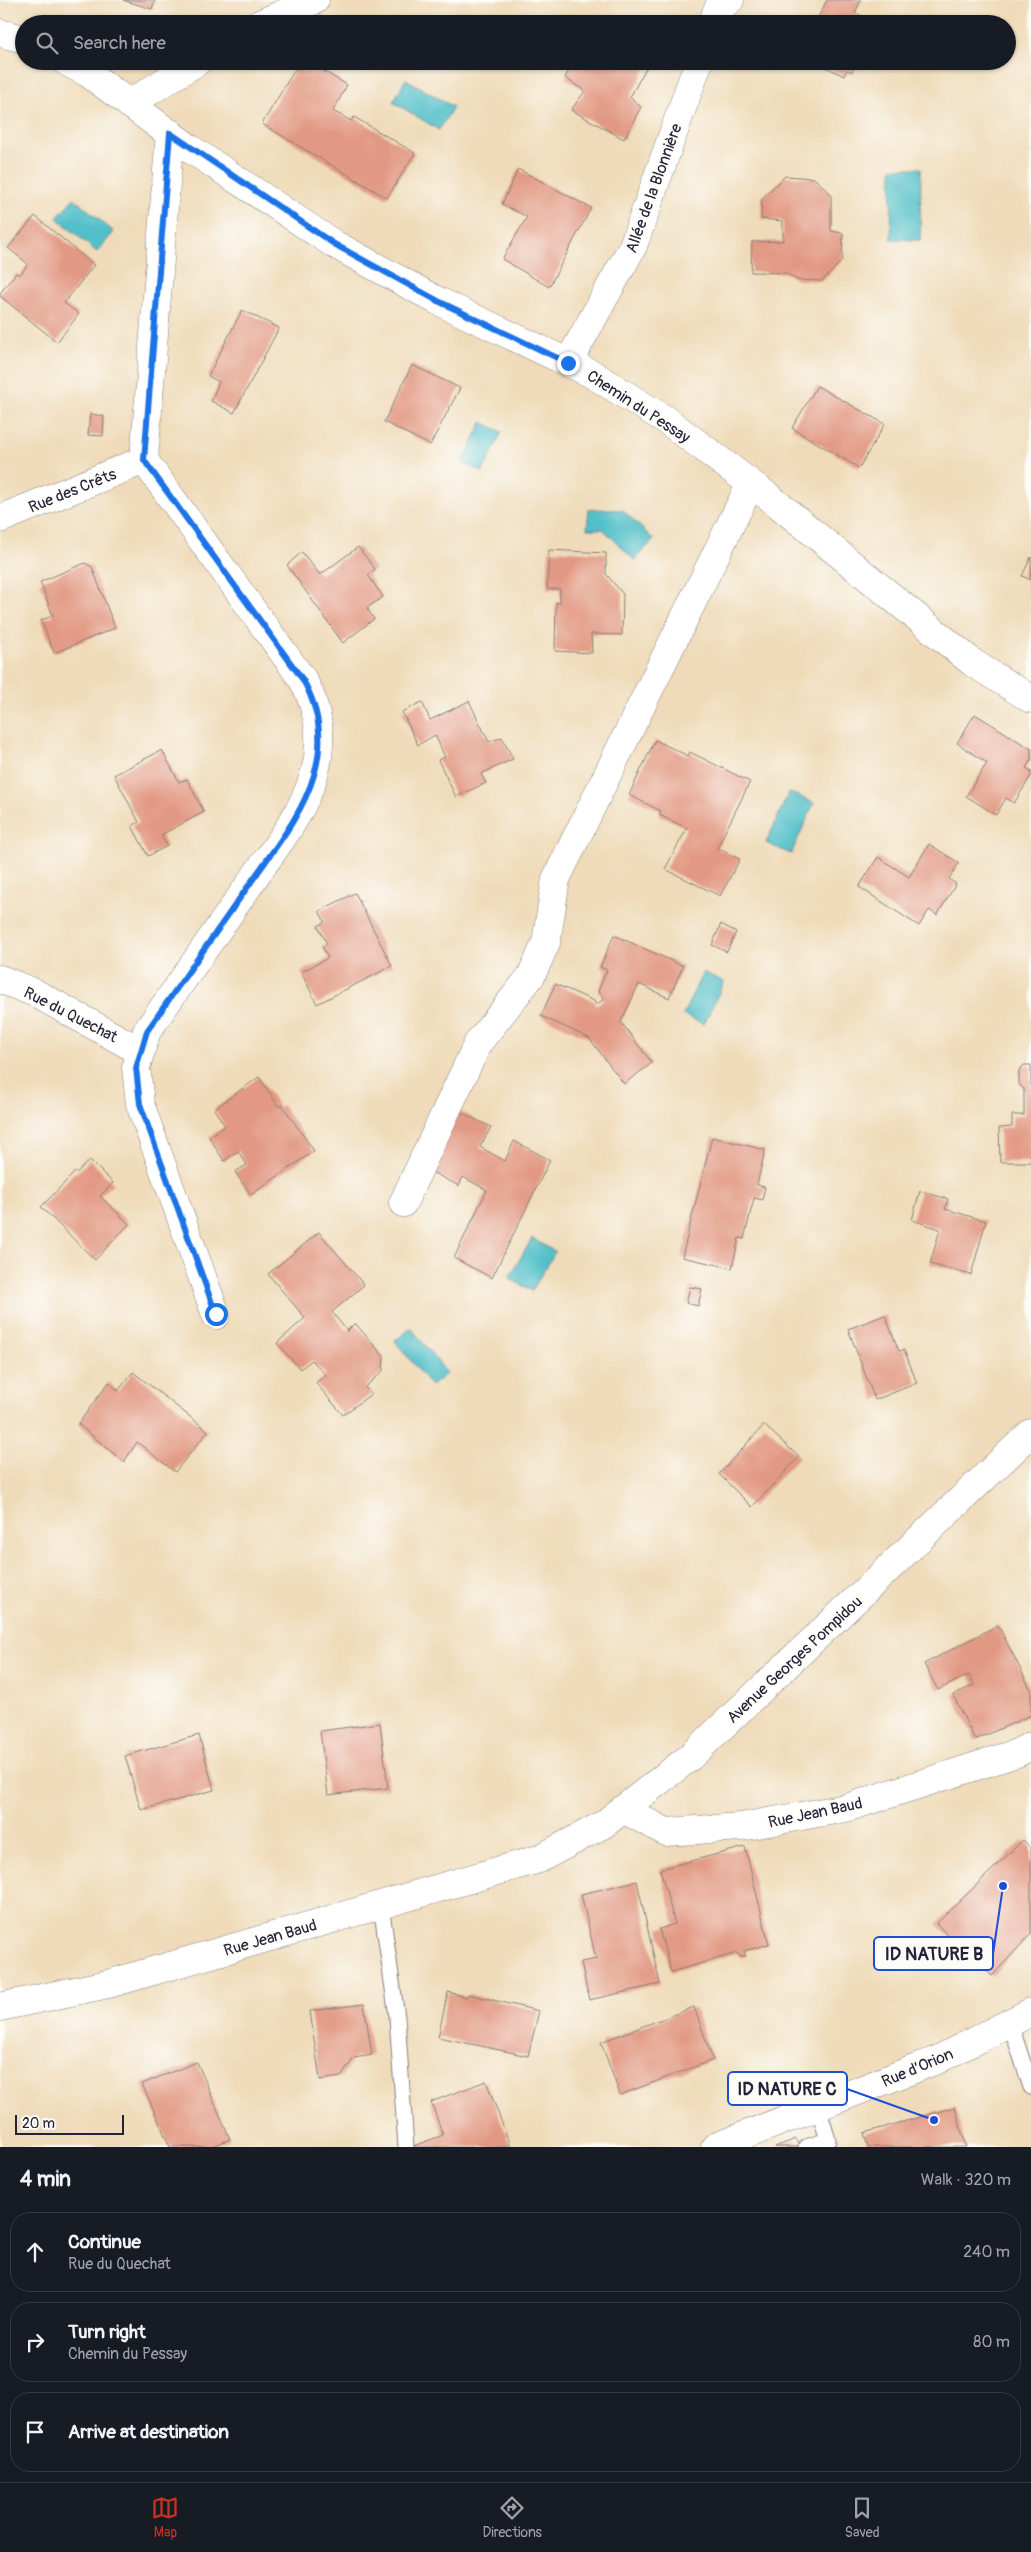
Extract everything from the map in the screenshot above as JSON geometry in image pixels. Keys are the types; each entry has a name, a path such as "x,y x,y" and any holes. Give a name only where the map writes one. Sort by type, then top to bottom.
{"street":[{"path":"280,15 315,0"},
{"path":"715,15 718,8 730,0"},
{"path":"0,33 15,37"},
{"name":"Chemin du Pessay","path":"82,70 170,133 334,244 438,301 592,374 666,420 973,663 1031,699"},
{"path":"129,104 184,70"},
{"name":"Allée de la Blonnière","path":"568,363 634,246 696,70"},
{"path":"170,133 144,460 303,680 316,711 319,751 310,788 296,818 147,1031 136,1068 140,1104 216,1314"},
{"name":"Rue des Crêts","path":"0,519 144,460"},
{"path":"403,1203 478,1043 535,968 546,943 556,879 750,485"},
{"name":"Rue du Quechat","path":"0,979 35,993 69,1010 140,1051"},
{"name":"Avenue Georges Pompidou","path":"539,1859 604,1824 625,1810 690,1757 1031,1433"},
{"name":"Rue Jean Baud","path":"625,1810 666,1832 741,1827 846,1808 1017,1753 1031,1746"},
{"name":"Rue Jean Baud","path":"0,2006 108,1984 539,1859"},
{"name":"Rue d’Orion","path":"716,2147 937,2060 1020,2018"}],"lane":[{"path":"381,1905 397,2017 406,2147"},
{"path":"1020,2018 1031,2088"},
{"path":"806,2147 828,2140 818,2107"}],"water":[{"path":"406,79 453,107 439,130 393,102"},
{"path":"892,168 921,168 920,240 891,239"},
{"path":"74,198 114,232 97,252 57,218"},
{"path":"482,422 502,432 483,472 463,463"},
{"path":"589,509 623,510 654,540 634,560 603,529 587,529"},
{"path":"789,792 814,803 791,854 766,843"},
{"path":"703,972 724,982 704,1024 683,1015"},
{"path":"532,1238 555,1252 532,1291 509,1278"},
{"path":"411,1328 447,1373 431,1386 395,1341"}],"building":[{"path":"123,0 155,0 152,9"},
{"path":"827,0 861,0 855,13 859,15 820,15"},
{"path":"295,70 322,70 347,85 333,111 351,121 354,117 415,153 387,198 262,124"},
{"path":"569,70 645,70 630,97 641,107 624,139 571,110 585,91 565,78"},
{"path":"832,70 847,70 844,76"},
{"path":"518,169 591,208 549,287 502,259 527,217 502,204"},
{"path":"785,176 814,178 831,194 831,231 843,233 842,261 822,281 797,280 786,273 751,272 752,242 783,241 783,221 761,219 762,198"},
{"path":"35,216 94,265 64,303 79,314 57,342 0,296 0,293 16,273 20,275 28,264 8,248"},
{"path":"242,310 279,328 234,413 211,401 219,382 208,376"},
{"path":"412,365 460,388 430,445 384,422"},
{"path":"817,386 885,424 859,468 792,428"},
{"path":"90,414 104,416 103,436 88,435"},
{"path":"358,547 375,569 368,575 383,597 367,608 374,619 343,643 287,565 302,552 320,575"},
{"path":"549,550 606,553 606,574 623,594 622,635 591,634 592,653 555,651 556,602 560,603 560,589 547,589"},
{"path":"1031,557 1031,580 1022,576"},
{"path":"85,563 92,567 115,628 54,653 41,620 53,616 40,582"},
{"path":"469,701 489,742 502,737 513,759 481,774 486,783 456,797 438,760 445,757 435,735 418,745 402,712 422,702 430,720"},
{"path":"975,714 1031,749 1031,760 1026,768 1031,772 1031,776 1014,803 1006,798 996,815 966,796 987,763 957,743"},
{"path":"655,740 688,756 690,752 750,782 717,848 740,859 720,896 665,869 687,828 659,815 661,811 629,795"},
{"path":"162,750 179,782 187,779 204,812 161,835 167,846 148,856 132,826 139,822 114,775"},
{"path":"929,844 959,863 949,879 956,884 937,915 929,910 919,926 859,887 878,857 909,877"},
{"path":"355,893 392,966 317,1004 301,972 328,958 322,946 327,944 318,926 325,922 319,911"},
{"path":"721,924 736,932 727,952 712,945"},
{"path":"614,935 683,966 669,998 639,984 621,1022 652,1063 624,1084 589,1038 541,1016 555,984 594,1001 596,1005 604,999 598,991 607,970 600,967"},
{"path":"1024,1065 1031,1065 1031,1162 1000,1162 999,1128 1012,1127 1012,1115 1024,1115 1024,1089 1019,1084 1019,1070"},
{"path":"259,1077 279,1107 282,1105 314,1151 251,1195 235,1172 247,1165 238,1151 224,1161 209,1137 225,1126 214,1109"},
{"path":"456,1110 491,1127 480,1147 505,1161 514,1141 550,1160 492,1278 454,1258 487,1190 463,1177 459,1186 428,1170"},
{"path":"712,1137 765,1150 757,1185 765,1187 762,1200 754,1198 744,1239 739,1238 732,1268 682,1257"},
{"path":"90,1160 113,1183 100,1196 129,1224 95,1260 41,1207 75,1172"},
{"path":"920,1191 948,1199 945,1209 986,1221 971,1275 930,1264 940,1229 912,1220"},
{"path":"319,1232 364,1285 332,1312 347,1331 355,1323 384,1357 383,1371 365,1387 371,1394 343,1415 316,1383 326,1375 312,1360 300,1369 277,1343 305,1318 268,1274"},
{"path":"690,1287 702,1289 698,1306 686,1303"},
{"path":"885,1315 899,1351 904,1350 917,1383 875,1400 848,1329"},
{"path":"133,1372 208,1431 175,1472 137,1442 124,1462 78,1424 109,1382 118,1391"},
{"path":"764,1425 799,1457 752,1507 719,1474"},
{"path":"998,1625 1031,1690 1031,1715 975,1740 953,1695 974,1685 969,1675 938,1690 924,1664"},
{"path":"380,1723 388,1788 328,1795 320,1731"},
{"path":"199,1735 214,1790 141,1810 125,1756"},
{"path":"1023,1840 1031,1848 1031,1934 992,1976 936,1924"},
{"path":"745,1847 769,1944 744,1951 746,1956 740,1957 737,1953 671,1972 659,1929 675,1924 660,1869"},
{"path":"637,1881 660,1984 589,2000 581,1962 596,1959 581,1894"},
{"path":"448,1992 467,1997 468,1994 539,2011 528,2056 438,2037"},
{"path":"364,2004 372,2055 354,2058 341,2077 320,2080 310,2011"},
{"path":"694,2007 713,2060 620,2095 601,2042"},
{"path":"197,2062 230,2139 211,2147 170,2147 142,2084"},
{"path":"486,2081 511,2147 411,2147 443,2135 431,2102"},
{"path":"955,2107 966,2147 868,2147 864,2133"},
{"path":"796,2139 799,2147 775,2147"}],"place":[{"name":"ID NATURE B","path":"1003,1886"},
{"name":"ID NATURE C","path":"934,2120"}],"route":[{"path":"216,1314 140,1104 136,1084 136,1068 147,1031 296,818 308,795 315,773 319,751 319,731 311,694 303,680 144,460 170,133 189,148 334,244 438,301 568,363"}]}
